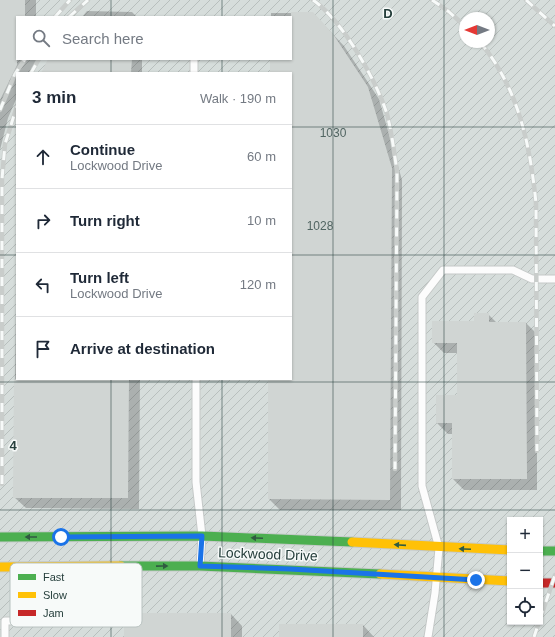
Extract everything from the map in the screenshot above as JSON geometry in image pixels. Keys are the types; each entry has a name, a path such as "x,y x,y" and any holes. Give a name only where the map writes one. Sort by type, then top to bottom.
{"main road":[{"name":"Lockwood Drive","path":"0,537 202,536 296,539 439,548 507,550"},
{"path":"543,551 555,551"},
{"name":"Lockwood Drive","path":"142,566 200,566 290,569 507,581"},
{"name":"Lockwood Drive","path":"0,567 10,567"},
{"path":"543,582 555,583"}],"lane":[{"path":"194,60 194,72"},
{"path":"428,637 437,578 439,548 422,486 422,297 443,270 513,270 532,279 555,279"},
{"path":"196,380 196,482 202,536 200,566"},
{"path":"5,637 5,621 10,621"}],"shaded area":[{"path":"0,0 555,0 555,637 0,637"}],"building":[{"path":"0,0 25,0 25,16 16,16 17,65 0,100"},
{"path":"291,12 313,12 333,34 368,87 392,168 390,500 268,499 268,380 292,380 292,72 270,72 270,60 292,60"},
{"path":"48,60 132,60 131,72 42,72"},
{"path":"474,313 489,313 489,322 526,322 527,479 452,479 452,423 436,423 436,395 457,395 457,343 432,343 432,321 474,321"},
{"path":"14,379 129,380 128,498 13,498"},
{"path":"142,613 231,613 231,637 124,637 124,627 142,627"},
{"path":"279,624 363,624 363,637 279,637"}],"railway":[{"path":"56,16 70,0"},
{"path":"70,16 88,0"},
{"path":"313,0 336,22 347,36 367,69 382,100 392,135 397,171 395,469"},
{"path":"432,0 459,21"},
{"path":"526,0 555,26"},
{"path":"484,48 504,79 520,118 530,160 536,203 537,451"},
{"path":"16,72 24,60"},
{"path":"32,72 38,60"},
{"path":"0,110 16,72"},
{"path":"2,484 2,179 5,144 16,109"},
{"path":"543,610 555,575"},
{"path":"534,637 538,625"}],"traffic: fast":[{"path":"0,537 202,536 352,542"},
{"path":"543,551 555,551"},
{"path":"142,566 200,566 380,574"}],"traffic: slow":[{"path":"352,542 507,550"},
{"path":"0,567 10,567"},
{"path":"380,574 507,581"}],"traffic: jam":[{"path":"543,583 555,583"}],"route":[{"path":"61,537 202,536 200,566 290,569 476,580"}]}
